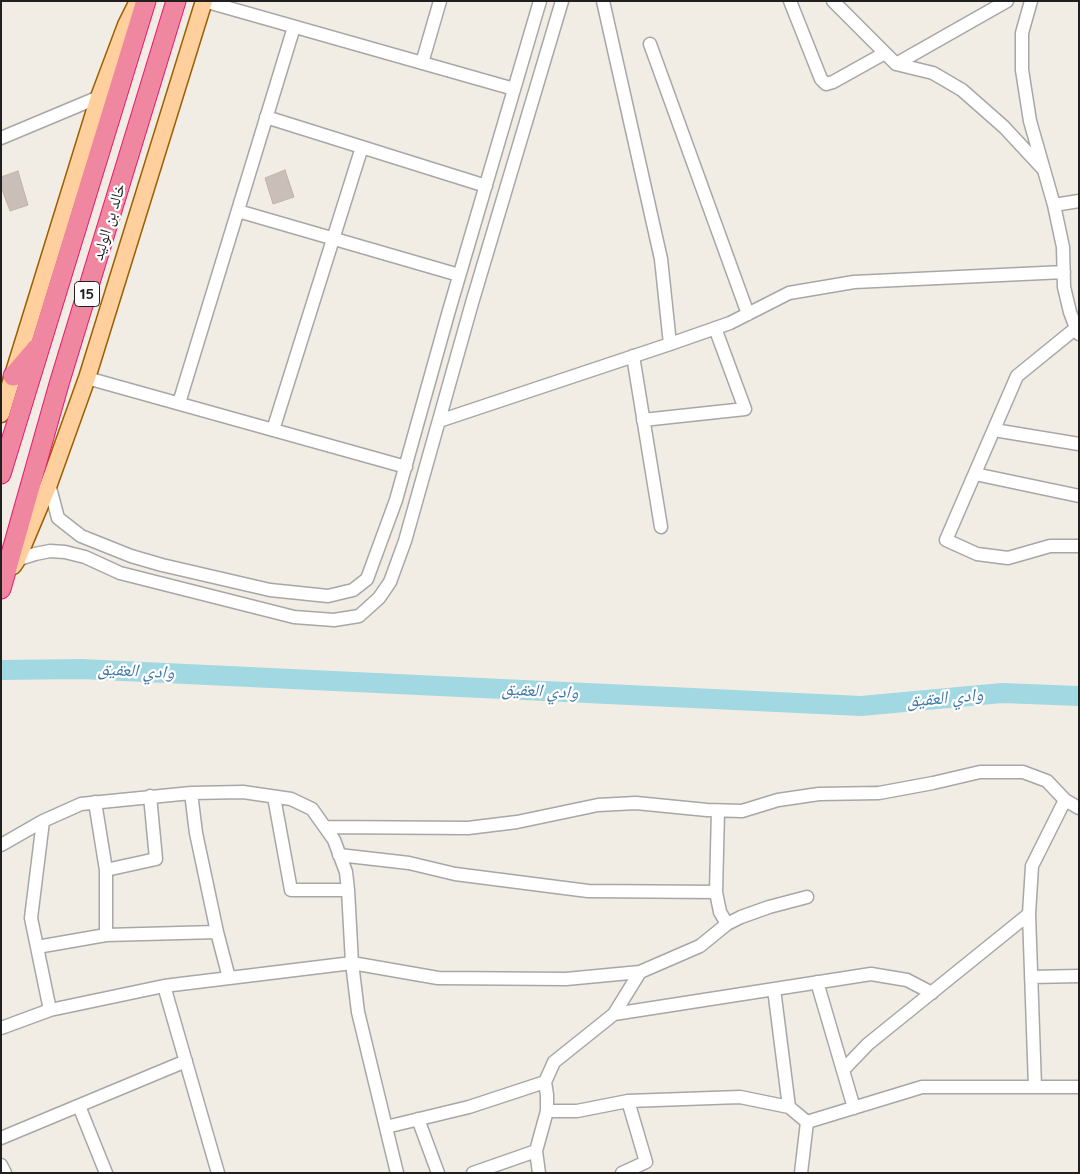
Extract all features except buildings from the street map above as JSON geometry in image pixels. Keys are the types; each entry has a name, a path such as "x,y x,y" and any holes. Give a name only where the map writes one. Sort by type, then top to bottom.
{"highway":[{"name":"خالد بن الوليد","path":"1,474 146,1"},
{"name":"خالد بن الوليد","path":"7,576 59,384 176,1"},
{"path":"13,376 41,344"}],"main road":[{"path":"1,414 99,98 126,25 138,1"},
{"path":"7,576 49,484 87,378 204,1"}],"street":[{"path":"204,1 514,89"},
{"path":"422,63 440,1"},
{"path":"49,484 58,518 80,536 131,556 270,590 328,596 353,590 367,578 396,500 406,467 459,275 540,1"},
{"path":"7,576 34,554 50,551 65,552 125,574 294,617 334,620 358,616 379,598 390,582 406,541 472,303 562,1"},
{"path":"603,1 661,259 670,344"},
{"path":"790,1 821,79 826,84 885,53"},
{"path":"833,1 896,64 933,73 962,90 1004,127 1044,171"},
{"path":"896,64 1007,1"},
{"path":"1031,1 1022,33 1022,70 1030,121 1054,205 1063,247 1064,286 1077,331 1017,376 946,540 977,554 1008,558 1050,546 1079,546"},
{"path":"179,403 294,27"},
{"path":"650,44 748,314"},
{"path":"1,138 99,98"},
{"path":"266,117 486,186"},
{"path":"273,430 362,147"},
{"path":"1054,205 1079,202"},
{"path":"238,210 459,275"},
{"path":"475,221 495,224"},
{"path":"439,421 730,323 789,293 854,282 1064,272"},
{"path":"643,420 745,409 715,328"},
{"path":"633,356 662,527"},
{"path":"87,378 406,467"},
{"path":"994,430 1079,444"},
{"path":"975,474 1079,496"},
{"path":"125,574 131,556"},
{"path":"325,827 468,828 517,822 598,805 636,804 718,811 742,811 778,800 819,794 879,794 980,772 1023,772 1048,782 1065,800 1079,808"},
{"path":"1,845 43,821 81,804 95,802 191,793 244,792 291,799 312,809 334,840 346,872 352,963 358,1012 397,1173"},
{"path":"191,793 196,832 217,932 229,978"},
{"path":"106,870 156,859 150,796"},
{"path":"274,797 291,890 348,890"},
{"path":"1035,1087 1029,914 1032,866 1065,800"},
{"path":"95,802 106,870 106,935"},
{"path":"718,811 716,892 720,912 727,924"},
{"path":"43,821 32,918 50,1010"},
{"path":"340,855 409,863 455,874 588,891 716,892"},
{"path":"1,1028 50,1010 164,986 352,963 438,978 494,980 566,979 640,972 700,946 727,924 741,917 807,897"},
{"path":"843,1070 868,1044 1029,914"},
{"path":"37,947 106,935 217,932"},
{"path":"539,1173 536,1151 547,1111 548,1094 545,1082 554,1062 614,1014 640,972"},
{"path":"614,1014 872,974 907,980 932,993"},
{"path":"1031,977 1079,976"},
{"path":"817,982 854,1108"},
{"path":"164,986 218,1173"},
{"path":"774,989 790,1107"},
{"path":"1,1138 186,1061"},
{"path":"386,1127 469,1107 545,1082"},
{"path":"807,1122 922,1087 1079,1087"},
{"path":"547,1111 577,1111 628,1101 740,1097 790,1107 807,1122"},
{"path":"622,1173 646,1162 628,1101"},
{"path":"78,1106 106,1173"},
{"path":"418,1119 438,1173"},
{"path":"801,1173 807,1122"},
{"path":"473,1173 536,1151"},
{"path":"1,1165 5,1173"}],"waterway":[{"name":"وادي العقيق","path":"1,670 81,669 861,706 1002,693 1079,696"}]}
